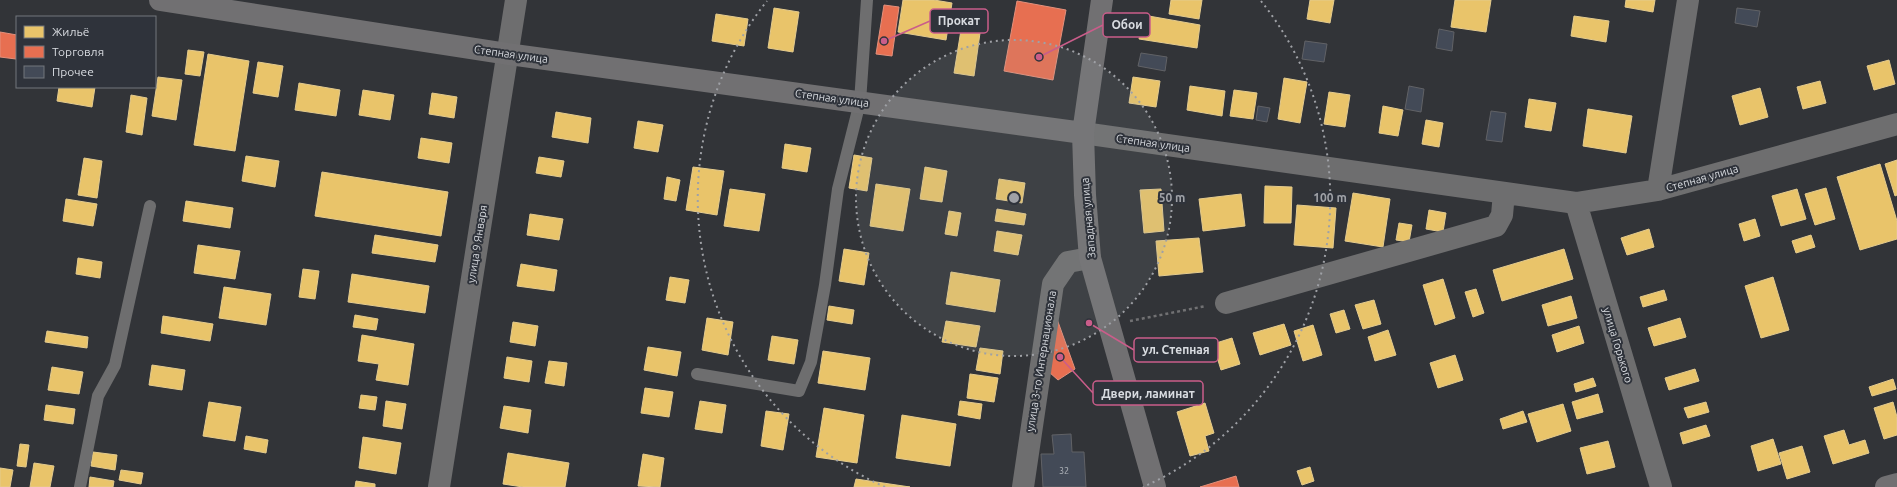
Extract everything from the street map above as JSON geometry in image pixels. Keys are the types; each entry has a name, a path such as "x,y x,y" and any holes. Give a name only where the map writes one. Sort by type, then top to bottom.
{"main road":[{"name":"Степная улица","path":"160,0 508,54 1083,133"},
{"path":"1083,133 1102,0"},
{"name":"Западная улица","path":"1083,133 1084,195 1090,258 1155,487"},
{"path":"1886,487 1897,484"}],"street":[{"name":"улица 9 Января","path":"438,487 516,0"},
{"path":"1658,190 1688,0"},
{"name":"Степная улица","path":"1083,133 1576,203 1658,190 1897,124"},
{"path":"1226,303 1496,226 1502,215 1504,193"},
{"name":"улица Горького","path":"1576,203 1661,487"},
{"name":"улица 3-го Интернационала","path":"1023,487 1053,284 1068,262 1090,258"}],"lane":[{"path":"697,374 799,392 811,362 825,285 838,189 860,102 867,0"},
{"path":"80,487 98,396 115,365 150,206"}],"path":[{"path":"1110,328 1138,318 1226,303"}],"building: Жильё":[{"path":"903,0 934,0 952,3 946,40 898,32"},
{"path":"1171,0 1202,0 1199,19 1169,14"},
{"path":"1310,0 1334,0 1330,23 1307,19"},
{"path":"1455,0 1491,0 1486,32 1451,27"},
{"path":"1626,0 1655,0 1653,12 1625,7"},
{"path":"774,8 799,12 793,52 768,48"},
{"path":"716,14 748,19 744,46 712,41"},
{"path":"1143,15 1200,25 1197,48 1139,39"},
{"path":"1574,16 1609,21 1606,42 1571,36"},
{"path":"961,30 980,33 974,76 954,73"},
{"path":"188,50 204,52 200,76 185,74"},
{"path":"208,54 249,61 235,151 194,145"},
{"path":"1889,60 1895,84 1874,90 1867,66"},
{"path":"258,62 283,66 278,97 253,93"},
{"path":"158,77 182,80 176,120 152,116"},
{"path":"1133,77 1160,81 1156,107 1129,103"},
{"path":"1284,78 1307,82 1300,123 1278,119"},
{"path":"1820,81 1826,103 1803,109 1797,87"},
{"path":"299,83 340,90 336,116 295,110"},
{"path":"1190,86 1225,91 1222,116 1187,110"},
{"path":"59,88 95,88 92,107 57,101"},
{"path":"1760,88 1768,117 1740,125 1732,96"},
{"path":"363,90 394,95 390,120 359,115"},
{"path":"1234,90 1257,93 1253,119 1230,116"},
{"path":"1329,92 1350,95 1345,127 1324,124"},
{"path":"432,93 457,97 454,118 429,114"},
{"path":"131,95 147,98 142,135 126,132"},
{"path":"1529,99 1556,103 1551,131 1525,127"},
{"path":"1383,106 1403,110 1398,136 1379,133"},
{"path":"1588,109 1632,116 1626,153 1583,146"},
{"path":"556,112 591,118 588,143 552,137"},
{"path":"1426,120 1443,123 1439,147 1422,144"},
{"path":"638,121 663,125 658,152 634,148"},
{"path":"421,138 452,143 449,163 418,158"},
{"path":"785,144 811,148 807,172 782,168"},
{"path":"854,155 872,158 867,191 849,188"},
{"path":"246,156 279,161 275,187 242,181"},
{"path":"539,157 564,161 561,177 536,173"},
{"path":"84,158 102,161 97,198 78,195"},
{"path":"1897,160 1897,195 1895,196 1885,164"},
{"path":"1880,164 1897,221 1897,239 1860,250 1837,177"},
{"path":"693,167 724,171 717,215 686,210"},
{"path":"925,167 947,171 942,202 920,199"},
{"path":"322,172 448,192 441,236 315,216"},
{"path":"667,177 680,180 676,201 664,199"},
{"path":"999,179 1025,183 1022,203 996,199"},
{"path":"876,184 910,189 903,231 870,226"},
{"path":"1265,186 1292,187 1291,223 1264,223"},
{"path":"1826,188 1835,219 1815,225 1805,194"},
{"path":"730,189 765,194 759,231 724,226"},
{"path":"1161,189 1164,231 1144,233 1140,190"},
{"path":"1797,189 1806,219 1781,226 1772,196"},
{"path":"1353,193 1390,199 1383,247 1345,241"},
{"path":"1241,194 1245,226 1203,231 1199,199"},
{"path":"66,199 97,204 93,226 63,221"},
{"path":"186,201 233,208 230,228 183,221"},
{"path":"1297,205 1336,208 1333,248 1294,245"},
{"path":"997,209 1026,214 1024,225 995,221"},
{"path":"1429,210 1446,213 1443,232 1426,229"},
{"path":"949,211 961,213 957,236 945,234"},
{"path":"530,214 563,219 559,240 527,235"},
{"path":"1755,219 1760,236 1744,241 1739,224"},
{"path":"1399,223 1412,225 1409,242 1396,240"},
{"path":"1649,229 1654,247 1627,255 1621,238"},
{"path":"997,231 1022,235 1018,255 994,251"},
{"path":"375,235 438,245 435,262 372,253"},
{"path":"1811,235 1815,247 1796,253 1792,241"},
{"path":"1199,238 1203,272 1159,276 1156,241"},
{"path":"198,245 240,251 235,279 194,273"},
{"path":"844,249 869,253 864,285 839,281"},
{"path":"1564,249 1573,279 1502,301 1493,270"},
{"path":"78,258 102,262 100,278 76,274"},
{"path":"521,264 557,270 554,291 517,286"},
{"path":"303,269 319,271 315,299 299,297"},
{"path":"951,272 1000,280 995,312 946,304"},
{"path":"352,274 429,286 425,313 348,302"},
{"path":"670,277 689,280 685,303 666,300"},
{"path":"1773,277 1789,330 1761,338 1745,286"},
{"path":"1443,279 1455,318 1435,325 1423,285"},
{"path":"224,287 271,294 266,325 219,318"},
{"path":"1476,289 1484,313 1473,317 1465,292"},
{"path":"1664,290 1667,300 1643,307 1640,297"},
{"path":"1571,296 1577,318 1548,326 1542,305"},
{"path":"1374,300 1381,324 1363,329 1355,305"},
{"path":"829,306 854,310 852,324 827,320"},
{"path":"1344,310 1350,329 1336,333 1330,314"},
{"path":"355,315 378,319 376,330 353,327"},
{"path":"163,316 213,324 210,341 161,333"},
{"path":"707,318 733,322 728,355 702,350"},
{"path":"1680,318 1686,337 1654,346 1648,328"},
{"path":"946,321 980,326 976,347 942,342"},
{"path":"513,322 538,326 535,346 510,342"},
{"path":"1284,324 1291,345 1260,355 1253,333"},
{"path":"1313,325 1322,355 1303,361 1294,331"},
{"path":"1579,326 1584,343 1557,352 1552,335"},
{"path":"1388,330 1396,355 1375,361 1368,337"},
{"path":"47,331 88,337 87,348 45,342"},
{"path":"362,335 414,344 408,385 376,380 379,364 358,361"},
{"path":"772,336 798,340 794,364 768,360"},
{"path":"1232,338 1240,364 1221,370 1213,344"},
{"path":"648,347 681,352 677,376 644,370"},
{"path":"980,348 1003,351 1000,374 976,370"},
{"path":"823,351 870,358 865,390 818,383"},
{"path":"1455,355 1463,380 1438,388 1430,363"},
{"path":"507,357 532,361 529,382 504,378"},
{"path":"549,361 567,363 564,386 545,383"},
{"path":"152,365 185,370 182,390 149,385"},
{"path":"52,367 83,372 79,394 48,390"},
{"path":"1695,369 1699,381 1669,390 1665,378"},
{"path":"970,374 998,378 994,402 967,398"},
{"path":"1593,378 1596,386 1576,392 1574,384"},
{"path":"1893,379 1896,389 1872,396 1869,387"},
{"path":"645,388 673,392 669,417 641,413"},
{"path":"1598,394 1603,412 1577,419 1572,402"},
{"path":"361,395 377,397 375,410 359,408"},
{"path":"386,401 406,404 402,429 383,426"},
{"path":"700,401 726,405 722,433 695,429"},
{"path":"960,401 982,404 980,419 958,415"},
{"path":"209,402 241,407 235,441 203,436"},
{"path":"1706,402 1709,412 1688,418 1684,408"},
{"path":"1893,402 1897,417 1897,435 1884,439 1874,408"},
{"path":"1205,403 1214,433 1205,436 1209,451 1190,456 1177,412"},
{"path":"1563,404 1571,431 1537,442 1528,414"},
{"path":"46,405 75,409 73,424 44,420"},
{"path":"504,406 531,410 528,433 500,428"},
{"path":"824,408 864,415 857,463 816,457"},
{"path":"766,411 789,414 783,450 761,446"},
{"path":"1523,411 1527,422 1503,429 1500,419"},
{"path":"902,415 956,424 950,466 896,458"},
{"path":"1706,425 1710,436 1683,444 1680,433"},
{"path":"1844,430 1849,445 1865,440 1869,453 1833,464 1824,436"},
{"path":"246,436 268,440 266,453 244,449"},
{"path":"363,437 401,443 396,474 359,468"},
{"path":"1773,439 1781,464 1758,471 1751,446"},
{"path":"1608,441 1615,467 1587,474 1580,448"},
{"path":"20,444 29,445 26,467 17,466"},
{"path":"1802,446 1810,472 1787,479 1779,453"},
{"path":"93,452 117,455 115,470 91,466"},
{"path":"508,453 569,463 565,487 523,487 503,484"},
{"path":"643,454 664,458 660,487 638,486"},
{"path":"34,463 54,466 50,487 30,487"},
{"path":"1310,467 1314,481 1302,485 1297,471"},
{"path":"0,468 13,470 10,487 0,487"},
{"path":"121,470 143,473 141,484 119,480"},
{"path":"90,477 114,481 113,487 89,487"},
{"path":"856,479 910,487 854,487"},
{"path":"356,481 375,484 375,487 355,487"}],"building: Торговля":[{"path":"1017,1 1066,10 1053,80 1004,71"},
{"path":"884,5 899,7 892,56 876,54"},
{"path":"0,32 16,35 16,59 0,57"},
{"path":"1057,319 1075,369 1058,380 1049,372"},
{"path":"1236,476 1239,487 1200,487"}],"building: Прочее":[{"path":"1737,8 1760,11 1757,27 1735,23"},
{"path":"1439,29 1454,32 1452,51 1436,48"},
{"path":"1305,41 1327,44 1324,62 1302,59"},
{"path":"1141,53 1167,57 1165,71 1138,66"},
{"path":"1409,86 1424,89 1421,112 1405,109"},
{"path":"1258,106 1270,108 1267,122 1256,120"},
{"path":"1491,111 1506,113 1502,142 1486,140"},
{"path":"1071,434 1072,452 1084,452 1086,487 1043,487 1041,454 1054,454 1052,435"}],"place":[{"name":"Прокат","path":"884,41"},
{"name":"Обои","path":"1039,57"},
{"name":"ул. Степная","path":"1089,323"},
{"name":"Двери, ламинат","path":"1060,357"}]}
